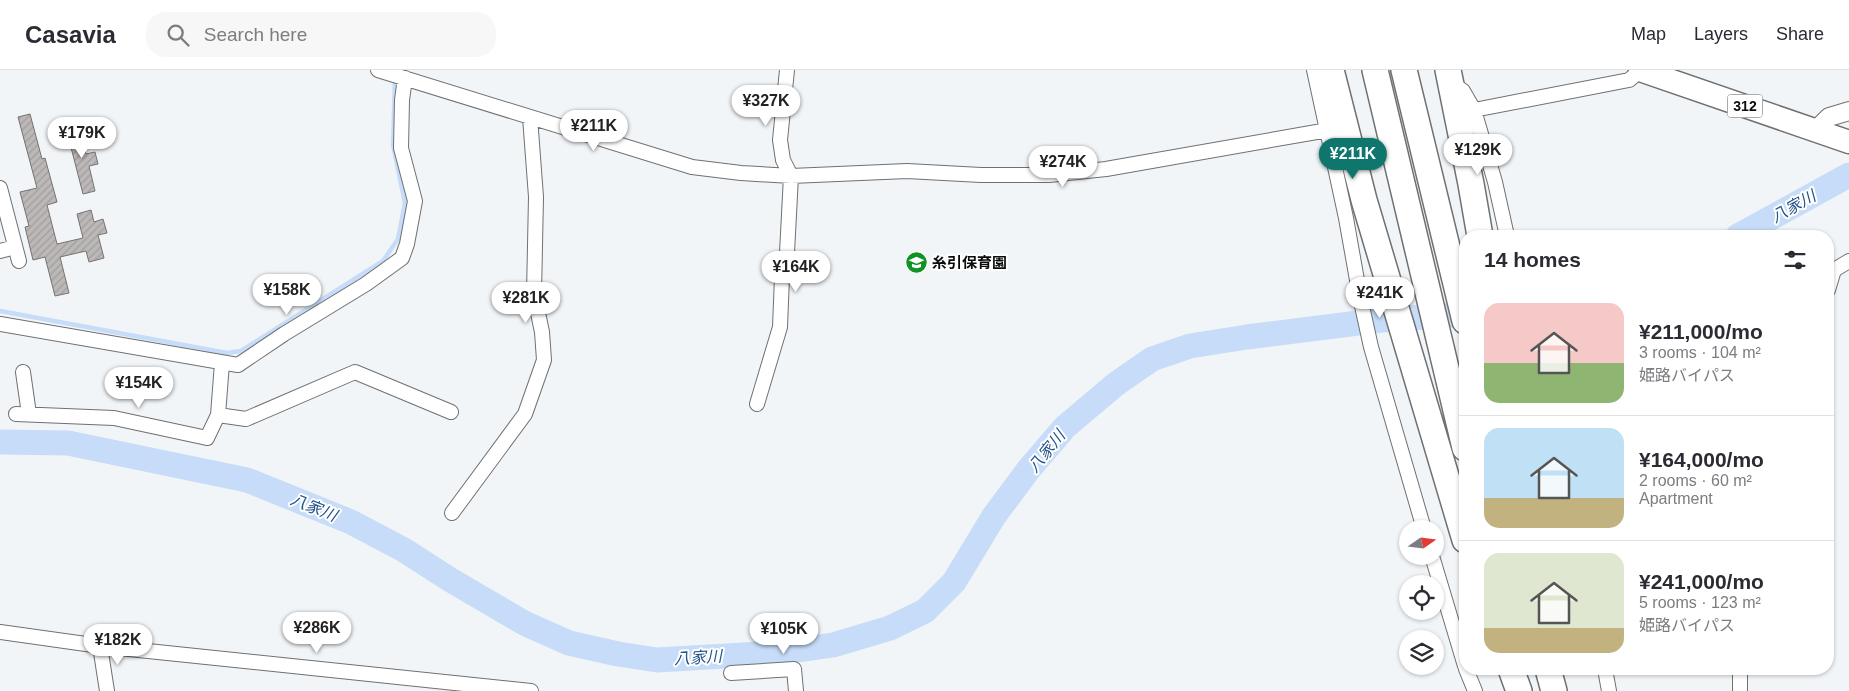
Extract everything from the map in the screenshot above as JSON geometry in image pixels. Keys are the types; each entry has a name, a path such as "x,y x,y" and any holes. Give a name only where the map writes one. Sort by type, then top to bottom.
{"highway":[{"path":"1331,70 1389,289 1459,520"},
{"path":"1375,70 1459,423"},
{"path":"1404,70 1459,294"},
{"name":"312","path":"1640,70 1849,142"},
{"path":"1449,76 1479,230"},
{"path":"1512,675 1519,691"},
{"path":"1519,675 1523,691"},
{"path":"1550,675 1554,691"}],"street":[{"path":"757,404 780,327 782,277 786,272 791,176 783,160 780,140 787,70"},
{"path":"1314,70 1346,218 1360,297 1372,347 1421,520"},
{"path":"1474,110 1629,80 1640,70"},
{"path":"383,71 692,168 741,174 791,176 907,171 981,176 1049,175 1106,168 1328,130"},
{"path":"1449,76 1463,91 1474,110 1495,182 1506,230"},
{"path":"0,324 238,366 284,334 366,284 402,258 415,201 401,148 402,100 405,78"},
{"path":"1816,130 1829,117 1849,111"},
{"path":"452,513 525,414 544,360 542,332 534,294 536,198 530,117"},
{"path":"0,188 19,261"},
{"path":"0,251 15,247"},
{"path":"1834,270 1849,262"},
{"path":"23,372 23,414 114,418 208,438 218,415 222,363"},
{"path":"218,415 246,419 355,372 451,412"},
{"path":"1435,565 1459,644"},
{"path":"0,632 100,646 530,691"},
{"path":"100,646 107,691"},
{"path":"731,673 794,669 796,691"},
{"path":"1469,675 1475,691"},
{"path":"1606,675 1609,691"},
{"path":"1740,675 1740,691"}],"building":[{"path":"30,114 42,159 45,158 57,202 47,205 57,244 83,238 77,214 91,210 94,222 103,219 107,233 98,235 104,258 89,262 86,251 60,257 69,293 55,296 45,257 33,260 25,227 29,226 20,192 37,188 18,117"},
{"path":"78,125 86,154 95,152 98,164 89,166 95,191 83,194 66,128"}],"waterway":[{"path":"0,311 227,353 241,351 383,261 398,239 405,203 393,145 395,79"},
{"name":"八家川","path":"1749,230 1849,175"},
{"name":"八家川","path":"0,442 68,443 247,480 351,522 404,550 524,623 569,643 618,654 657,660 777,653 833,645 890,628 925,611 954,582 994,516 1029,469 1065,427 1116,384 1152,359 1190,346 1247,337 1382,320 1459,314"}],"place":[{"name":"糸引保育園","path":"916,263"}]}
